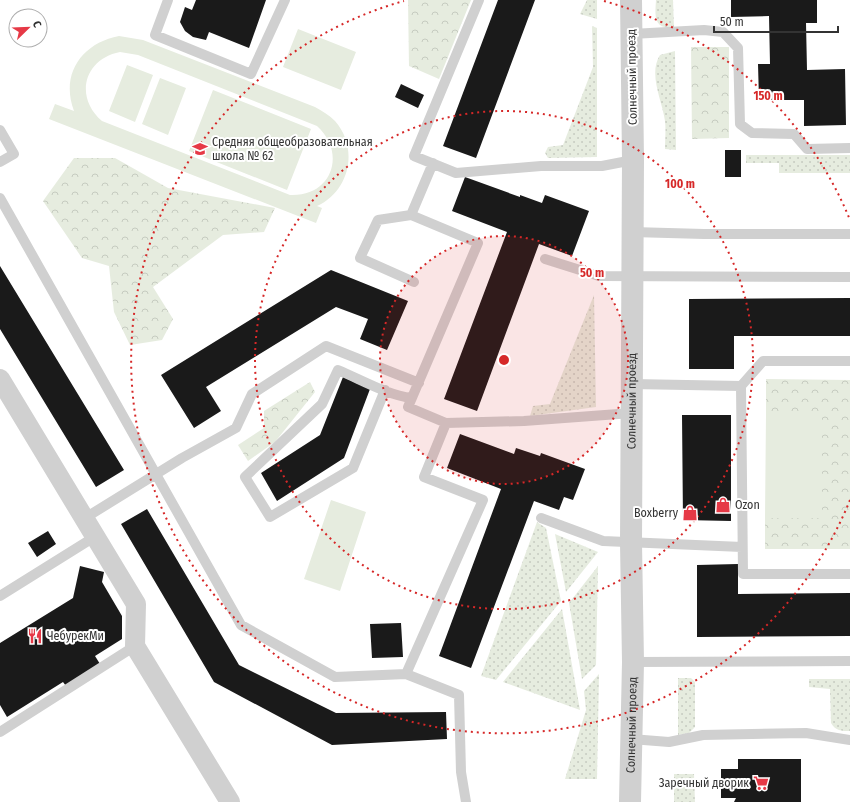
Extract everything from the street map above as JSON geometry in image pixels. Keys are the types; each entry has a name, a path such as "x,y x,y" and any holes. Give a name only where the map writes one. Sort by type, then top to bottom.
{"street":[{"name":"Солнечный проезд","path":"630,802 632,662 631,543 633,160 631,0"},
{"path":"0,379 136,604 136,646 230,802"}],"lane":[{"path":"168,0 155,35 252,74 285,0"},
{"path":"479,0 414,156 456,173 541,166 602,166 633,160"},
{"path":"632,34 704,30 723,32 738,48 740,124 752,133 794,134 807,149 850,148"},
{"path":"0,130 14,154 0,162"},
{"path":"411,215 432,163"},
{"path":"0,198 241,625 335,677 406,674 459,695 461,772 466,802"},
{"path":"414,282 360,258 378,220 411,215 478,243 408,408 446,423 524,421 632,413"},
{"path":"632,232 704,234 850,234"},
{"path":"545,259 599,276 850,277"},
{"path":"85,518 156,474 236,428 252,394 326,346 419,383"},
{"path":"850,361 763,361 741,386 743,574 850,574"},
{"path":"385,390 353,468 270,517 245,477 322,404 338,370 385,390 401,396 412,398"},
{"path":"632,384 741,386"},
{"path":"406,674 483,500 424,477 446,423"},
{"path":"541,518 603,541 742,547"},
{"path":"0,596 96,536"},
{"path":"0,732 136,646"},
{"path":"632,662 850,662"},
{"path":"630,739 669,742 703,735 806,733 850,740"}],"green space":[{"path":"408,0 471,0 439,79 409,66"},
{"path":"587,0 597,0 597,19 580,14"},
{"path":"656,0 673,0 674,28 667,28 659,24 655,11"},
{"path":"592,26 597,28 597,157 548,158 545,153 548,147 563,145 593,67"},
{"path":"298,29 356,52 341,90 283,67"},
{"path":"119,36 143,40 315,107 333,119 342,132 347,144 349,156 344,180 328,199 317,206 322,208 316,223 49,119 55,104 74,111 70,97 72,73 77,62 85,53 94,45","holes":["120,52 138,55 317,126 326,137 331,148 333,160 325,181 316,189 304,194 290,195 102,121 93,111 88,101 86,90 87,80 91,71 98,62 108,56"]},
{"path":"691,47 729,47 729,138 692,139"},
{"path":"675,51 676,150 665,149 665,121 657,87 655,70 660,55"},
{"path":"127,65 153,75 135,122 109,111"},
{"path":"160,78 186,88 168,135 142,124"},
{"path":"213,90 311,129 287,190 189,151"},
{"path":"746,155 850,155 850,173 779,173 779,163 746,163"},
{"path":"74,158 115,158 168,188 275,208 264,232 223,235 153,287 173,319 162,340 130,345 114,312 109,266 82,258 43,201"},
{"path":"594,295 596,407 530,416 533,406 550,404"},
{"path":"766,379 850,380 850,549 765,549 765,518 822,518 822,415 766,414"},
{"path":"310,382 315,392 275,442 248,461 238,445 264,428 264,411"},
{"path":"766,414 822,414 822,518 765,518"},
{"path":"331,500 366,512 340,591 304,579"},
{"path":"537,522 546,528 561,601 496,680 481,676"},
{"path":"555,534 598,552 566,592"},
{"path":"598,566 596,665 582,679 569,603"},
{"path":"562,609 580,710 503,682"},
{"path":"599,674 597,779 565,779 586,710 584,691"},
{"path":"678,678 691,678 695,682 695,727 689,733 678,735"},
{"path":"809,679 850,679 850,731 839,730 831,723 830,689 809,687"},
{"path":"674,774 694,774 695,802 674,802"}],"building":[{"path":"196,0 266,0 249,48 209,32 206,40 193,37 185,31 180,22 185,7 192,10"},
{"path":"498,0 535,0 476,158 443,146"},
{"path":"731,0 817,0 817,23 806,23 807,70 845,69 846,125 804,126 804,100 759,100 758,64 770,64 769,16 731,17"},
{"path":"401,84 424,95 418,108 395,97"},
{"path":"725,150 741,150 741,177 725,177"},
{"path":"465,177 520,197 520,195 542,203 545,195 589,211 572,256 539,244 477,411 444,399 507,232 452,211"},
{"path":"0,266 124,470 96,487 0,329"},
{"path":"331,270 408,301 387,350 360,339 368,319 336,307 206,387 221,411 194,428 161,375"},
{"path":"850,298 850,336 734,336 734,369 689,369 689,299"},
{"path":"343,377 370,389 344,458 277,501 261,473 320,435"},
{"path":"682,415 731,415 731,521 683,520"},
{"path":"460,434 514,454 516,448 540,456 541,453 585,469 573,500 564,497 559,510 534,501 471,668 439,656 501,489 447,468"},
{"path":"147,509 239,665 336,713 446,712 447,739 332,745 214,682 121,524"},
{"path":"48,531 56,544 37,557 28,543"},
{"path":"738,564 738,594 850,593 850,636 697,637 697,565"},
{"path":"80,566 104,572 102,582 122,616 122,639 95,656 100,664 66,686 63,682 7,717 0,705 0,643 73,598"},
{"path":"401,623 403,657 372,658 370,624"},
{"name":"Заречный дворик","path":"738,759 801,759 801,802 734,802 736,798 721,798 721,769 738,769"}],"place":[{"name":"Средняя общеобразовательная школа № 62","path":"200,149"},
{"name":"Ozon","path":"723,505"},
{"name":"Boxberry","path":"690,513"},
{"name":"ЧебурекМи","path":"35,636"},
{"name":"Заречный дворик","path":"761,783"}]}
